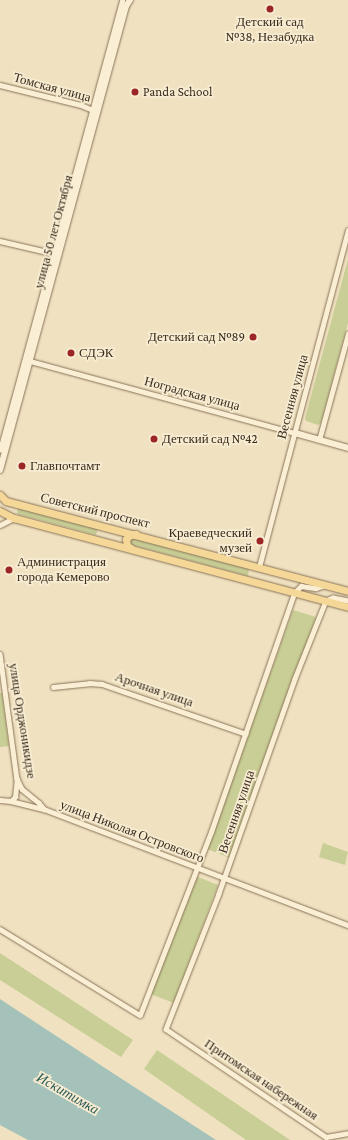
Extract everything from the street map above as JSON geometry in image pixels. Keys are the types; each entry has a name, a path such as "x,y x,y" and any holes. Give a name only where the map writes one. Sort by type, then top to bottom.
{"main road":[{"name":"Советский проспект","path":"0,494 6,501 348,591"},
{"name":"Советский проспект","path":"0,511 14,518 348,607"},
{"path":"101,541 105,540 109,536 108,529 104,526"},
{"path":"132,549 128,546 126,539 130,535 136,534"}],"street":[{"name":"улица 50 лет Октября","path":"0,450 95,111 122,0"},
{"name":"улица 50 лет Октября","path":"95,111 130,0"},
{"name":"Томская улица","path":"0,86 81,105 95,111"},
{"name":"Весенняя улица","path":"259,567 348,231"},
{"path":"0,241 56,254"},
{"name":"улица 50 лет Октября","path":"0,470 30,361 56,254"},
{"path":"320,440 348,334"},
{"name":"Ноградская улица","path":"30,361 348,448"},
{"path":"0,525 14,518"},
{"name":"Советский проспект","path":"294,593 301,586 316,588 325,585"},
{"name":"Весенняя улица","path":"0,929 140,1014 197,868 246,734 294,593"},
{"name":"Советский проспект","path":"326,601 333,598 348,601"},
{"name":"Весенняя улица","path":"166,1029 225,879 294,679 326,601"},
{"name":"улица Орджоникидзе","path":"0,654 2,686 17,780 22,789 44,809"},
{"name":"Арочная улица","path":"53,686 89,683 102,684 246,734"},
{"path":"11,801 15,797 17,780"},
{"path":"1,801 11,801 44,809"},
{"name":"улица Николая Островского","path":"44,809 348,925"},
{"name":"Притомская набережная","path":"166,1029 326,1137 348,1133"}],"green space":[{"path":"348,259 348,323 321,423 318,425 306,421 305,418"},
{"path":"18,507 98,529 96,535 17,514"},
{"path":"133,538 249,569 248,576 132,545 130,541"},
{"path":"293,610 316,617 230,858 207,849"},
{"path":"0,693 2,693 9,746 0,747"},
{"path":"323,843 348,852 345,865 319,857"},
{"path":"193,875 218,885 174,1003 150,994"},
{"path":"0,953 133,1040 121,1057 0,980"},
{"path":"157,1050 290,1140 246,1140 144,1069"}],"water":[{"name":"Искитимка","path":"0,999 216,1140 28,1140 0,1125"}],"place":[{"name":"Детский сад №38, Незабудка","path":"270,9"},
{"name":"Panda School","path":"135,92"},
{"name":"Детский сад №89","path":"253,337"},
{"name":"СДЭК","path":"71,353"},
{"name":"Детский сад №42","path":"154,439"},
{"name":"Главпочтамт","path":"22,466"},
{"name":"Краеведческий музей","path":"260,541"},
{"name":"Администрация города Кемерово","path":"9,570"}]}
